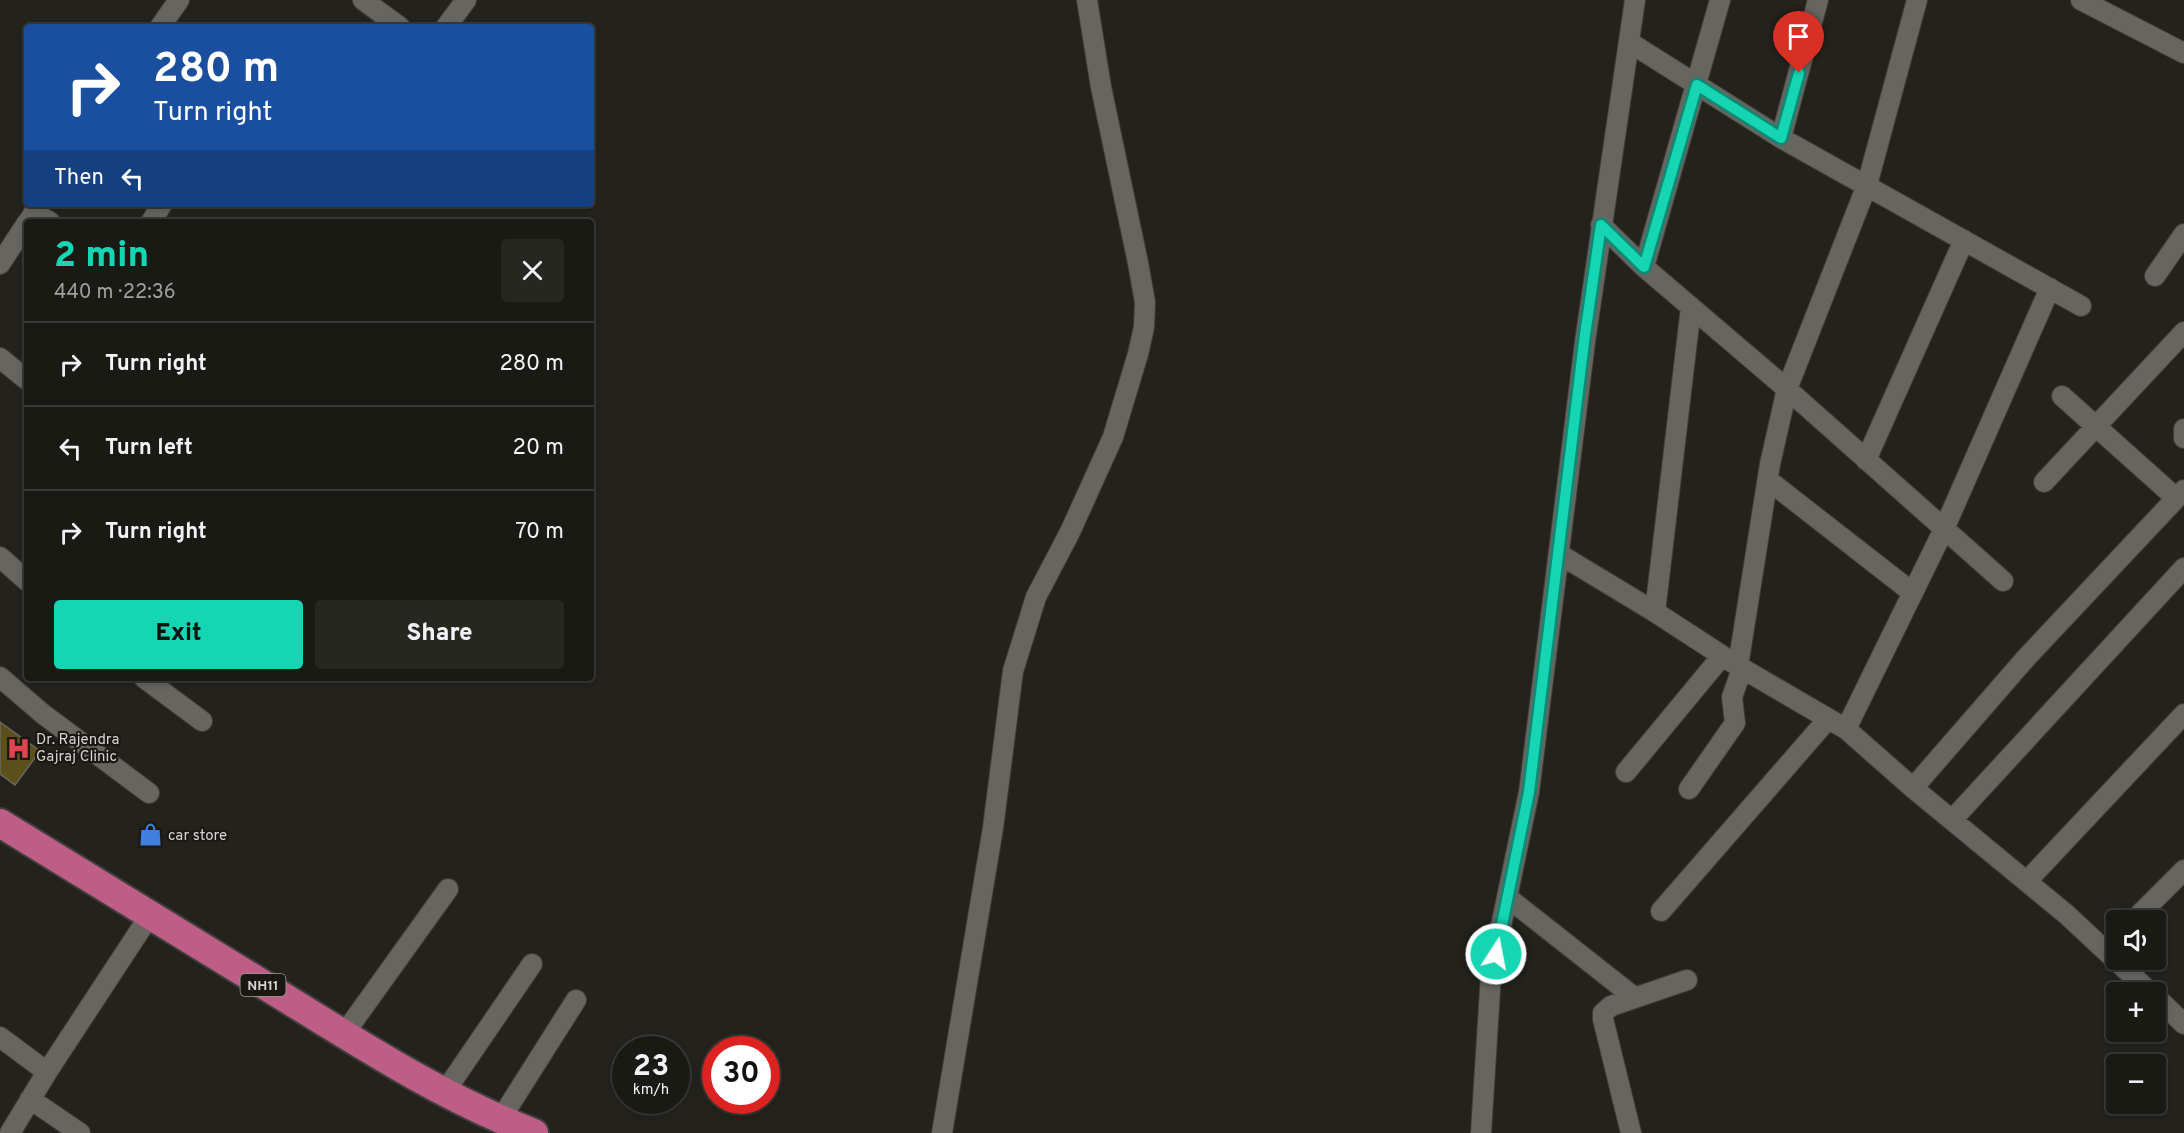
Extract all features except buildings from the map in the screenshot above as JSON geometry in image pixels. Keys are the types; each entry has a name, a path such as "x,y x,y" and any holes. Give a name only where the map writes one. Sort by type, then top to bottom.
{"highway":[{"name":"NH11","path":"0,823 444,1093 500,1120 534,1133"}],"street":[{"path":"363,0 396,24"},
{"path":"448,24 466,0"},
{"path":"942,1133 993,828 1013,671 1036,597 1070,532 1113,437 1144,327 1145,302 1101,87 1087,0"},
{"path":"1481,1133 1487,1068 1491,974 1529,792 1601,225 1635,0"},
{"path":"1644,267 1720,0"},
{"path":"1781,138 1818,0"},
{"path":"1689,789 1735,723 1732,697 1734,664 1767,480 1787,389 1867,185 1917,0"},
{"path":"2081,0 2184,53"},
{"path":"161,24 172,2"},
{"path":"1629,42 1781,138 2081,306"},
{"path":"1601,225 1644,267 1787,389 2004,581"},
{"path":"0,264 24,233"},
{"path":"2155,276 2184,234"},
{"path":"1866,460 1964,240"},
{"path":"1846,729 1944,529 2049,288"},
{"path":"1655,612 1691,307"},
{"path":"2044,482 2184,332"},
{"path":"0,358 24,378"},
{"path":"1913,788 2026,658 2180,494 2062,396"},
{"path":"2184,429 2184,438"},
{"path":"1767,480 1913,593"},
{"path":"1559,554 1655,612 1734,664 1846,729 1913,788 2066,914 2106,941"},
{"path":"0,557 24,578"},
{"path":"1952,820 2184,568"},
{"path":"1626,772 1734,664"},
{"path":"0,677 43,714 149,793"},
{"path":"148,681 202,721"},
{"path":"2026,881 2184,714"},
{"path":"1661,911 1828,719"},
{"path":"2144,910 2184,870"},
{"path":"344,1034 448,889"},
{"path":"1507,897 1634,998"},
{"path":"10,1133 47,1072 150,915"},
{"path":"444,1093 532,964"},
{"path":"2132,970 2142,982"},
{"path":"1631,1133 1603,1016 1605,1010 1687,980"},
{"path":"500,1120 576,1000"},
{"path":"2166,1006 2183,1022"},
{"path":"0,1037 47,1072"},
{"path":"30,1099 80,1133"}],"place":[{"name":"Dr. Rajendra Gajraj Clinic","path":"18,748"},
{"name":"car store","path":"150,835"}],"route":[{"path":"1496,954 1529,792 1584,342 1601,225 1644,267 1697,85 1781,138 1799,73"}]}
